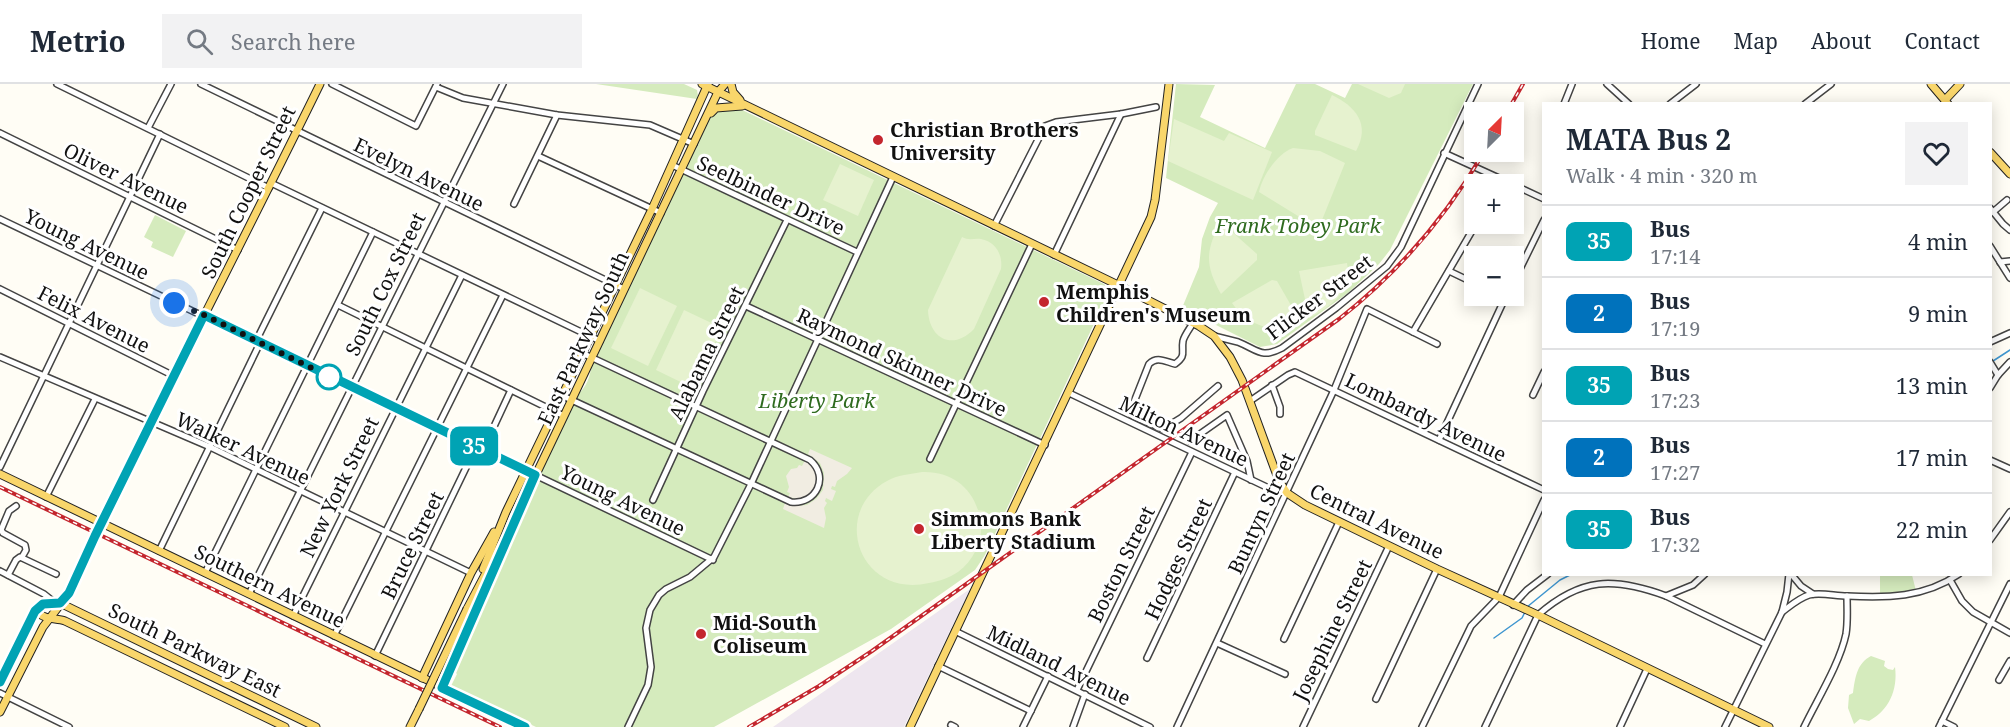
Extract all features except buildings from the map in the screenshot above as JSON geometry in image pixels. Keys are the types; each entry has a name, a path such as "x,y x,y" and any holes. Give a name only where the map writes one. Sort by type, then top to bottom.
{"main road":[{"name":"South Cooper Street","path":"57,603 69,593 151,422 320,84"},
{"name":"East Parkway South","path":"410,727 468,607 519,510 718,92 725,84"},
{"path":"730,84 733,92 746,106"},
{"path":"910,727 1151,217 1170,84"},
{"path":"1931,84 1947,102 1960,84"},
{"name":"East Parkway South","path":"468,607 506,512 652,209 706,85"},
{"name":"Central Avenue","path":"706,85 1118,285 1214,336 1230,357 1250,401 1271,463 1287,493 1305,505 1769,727"},
{"path":"707,117 716,108 746,106"},
{"path":"1992,154 2010,174"},
{"name":"Southern Avenue","path":"0,474 525,727"},
{"path":"442,688 501,557 519,510"},
{"path":"422,678 471,573 506,512"},
{"path":"41,605 57,603"},
{"path":"0,712 57,603"},
{"name":"South Parkway East","path":"57,603 316,727"},
{"path":"41,605 40,614 49,618"},
{"path":"0,682 41,605"},
{"name":"South Parkway East","path":"49,618 65,621 285,727"},
{"path":"252,711 257,699"}],"street":[{"path":"57,84 600,341"},
{"path":"148,128 171,84"},
{"name":"Evelyn Avenue","path":"201,84 624,289"},
{"path":"332,84 416,126 437,86 463,98 557,116 650,125 694,144"},
{"name":"South Cox Street","path":"249,594 503,84"},
{"name":"Flicker Street","path":"1214,336 1238,342 1261,354 1272,353 1336,308 1387,266 1401,247 1478,84"},
{"path":"1565,102 1572,84"},
{"path":"1607,84 1627,102"},
{"path":"1681,84 1687,91"},
{"path":"1673,102 1696,84"},
{"path":"1808,102 1831,84"},
{"path":"994,226 1045,126 1056,122 1121,114 1156,106"},
{"path":"1054,255 1121,114"},
{"path":"514,204 557,116"},
{"name":"Oliver Avenue","path":"0,134 238,250"},
{"path":"0,467 160,134"},
{"path":"1444,153 1484,174"},
{"path":"538,156 661,213"},
{"name":"Seelbinder Drive","path":"672,165 857,252"},
{"path":"628,727 648,685 651,667 646,628 650,610 666,589 690,577 712,560 751,484 893,177"},
{"path":"1524,190 1542,198"},
{"path":"2007,200 1992,213 2010,230"},
{"path":"159,551 260,343 260,335 322,208"},
{"name":"Young Avenue","path":"0,219 712,560"},
{"name":"Alabama Street","path":"653,500 787,220"},
{"path":"1524,261 1542,224"},
{"path":"205,573 373,232"},
{"path":"1437,344 1413,332 1470,234"},
{"path":"930,459 1032,244"},
{"path":"1992,249 2010,278"},
{"path":"2000,262 2010,261"},
{"path":"1449,271 1464,278"},
{"name":"New York Street","path":"293,615 462,275"},
{"name":"Felix Avenue","path":"0,290 174,376"},
{"path":"334,636 503,295"},
{"path":"338,305 564,417"},
{"name":"Raymond Skinner Drive","path":"746,306 1045,445"},
{"path":"1439,440 1499,306"},
{"name":"Buntyn Street","path":"1177,727 1334,390 1367,309 1413,332"},
{"path":"1193,323 1184,340 1184,352 1178,362 1175,364 1158,359 1149,364 1130,412 1133,416 1163,429 1181,418 1218,386"},
{"path":"1992,341 2010,333"},
{"path":"563,396 787,500 805,501 818,489 819,471 814,463 806,458 582,353"},
{"name":"Walker Avenue","path":"0,357 210,447 471,573"},
{"path":"1992,385 2010,362"},
{"path":"1992,365 1998,375"},
{"name":"Lombardy Avenue","path":"1272,386 1294,373 1542,489"},
{"path":"1533,395 1542,376"},
{"path":"1250,401 1272,386 1280,407 1280,414"},
{"path":"483,450 511,390"},
{"name":"Milton Avenue","path":"1069,393 1277,492 1287,493"},
{"path":"46,497 95,399"},
{"path":"1190,441 1227,415 1247,461 1251,480"},
{"name":"Bruce Street","path":"375,656 476,447"},
{"name":"Boston Street","path":"1077,690 1192,452"},
{"path":"1992,461 2010,469"},
{"name":"Hodges Street","path":"1147,658 1235,472"},
{"path":"1422,727 1472,626 1498,597 1542,504"},
{"path":"8,575 26,548 25,545 0,530 9,511 16,506"},
{"path":"1992,537 2010,512"},
{"path":"1284,639 1339,522"},
{"name":"Josephine Street","path":"1303,727 1389,546"},
{"path":"22,557 56,574"},
{"path":"1376,699 1437,569"},
{"path":"0,571 57,603"},
{"path":"1513,605 1527,590 1545,576"},
{"path":"1666,596 1693,585 1703,576"},
{"path":"1725,727 1782,612 1790,576"},
{"path":"1792,576 1813,594"},
{"path":"1782,612 1813,594 1908,596 1925,591 1956,576"},
{"path":"1950,580 1962,601 1973,612 2010,633"},
{"path":"1486,727 1538,615 1562,596 1580,588 1603,583 1645,588 1765,644"},
{"path":"1954,727 1941,724 2010,584"},
{"path":"37,591 43,598 41,605"},
{"path":"1804,727 1839,655 1846,635 1848,620 1846,596"},
{"name":"Midland Avenue","path":"955,631 1150,727"},
{"path":"1217,643 1285,674"},
{"path":"1999,680 2010,661"},
{"path":"938,666 1031,711"},
{"path":"1620,727 1647,669"},
{"path":"1023,727 1048,676"},
{"path":"0,693 69,727"},
{"path":"1073,727 1085,694"}],"shaded area":[{"path":"810,449 852,468 837,481 835,487 832,486 831,489 836,491 832,501 826,498 824,528 783,509 785,503 796,506 807,505 823,490 824,473 820,463 808,454"},
{"path":"805,460 813,465 818,479 815,490 810,495 799,499 788,497 790,493 787,492 789,487 786,476 791,469 802,466"},
{"path":"970,589 904,727 773,727 879,653"}],"green space":[{"path":"596,84 684,84 697,90 698,96 697,99"},
{"name":"Frank Tobey Park","path":"1176,84 1215,85 1200,117 1265,148 1296,84 1315,84 1345,98 1352,84 1473,84 1390,250 1379,264 1348,293 1277,344 1260,347 1182,308 1199,267 1202,239 1218,203 1166,178"},
{"path":"1358,84 1405,84 1401,93 1389,98"},
{"path":"1332,95 1354,110 1361,124 1362,132 1356,151 1315,135"},
{"name":"Liberty Park","path":"736,107 1104,284 1109,292 985,555 975,570 891,629 714,727 536,727 451,686 457,674 453,670 541,477 542,470 578,394 588,381 591,366 714,110"},
{"path":"1174,119 1224,141 1229,133 1272,152 1253,200 1168,161"},
{"path":"1293,148 1320,151 1345,163 1322,220 1311,224 1259,192 1263,179 1272,166 1282,155"},
{"path":"840,164 874,180 858,216 823,200"},
{"path":"155,215 186,231 173,257 151,247 153,242 144,237"},
{"path":"1221,222 1257,254 1257,260 1221,294 1212,275 1209,258 1212,241"},
{"path":"962,237 981,239 991,243 1000,254 1001,269 974,329 966,336 950,340 937,335 929,320 928,310"},
{"path":"1347,263 1348,273 1343,290 1332,303 1309,318 1299,271"},
{"path":"1272,280 1277,281 1300,321 1281,328 1263,326 1246,318 1232,303"},
{"path":"640,288 677,306 648,366 611,348"},
{"path":"684,310 722,328 693,388 656,370"},
{"name":"Simmons Bank Liberty Stadium","path":"922,472 941,474 957,481 970,493 978,510 985,511 987,517 981,520 981,535 977,549 958,572 948,578 929,583 905,584 885,578 870,566 860,550 857,531 860,512 870,495 887,481"},
{"path":"1880,576 1912,576 1916,591 1880,595"},
{"path":"1871,656 1885,661 1884,666 1888,669 1893,670 1895,667 1895,684 1891,698 1882,711 1869,721 1860,719 1854,724 1848,708 1849,695 1853,693 1860,667"}],"waterway":[{"path":"1993,361 2010,350"},
{"path":"1527,607 1568,576"},
{"path":"1494,638 1522,618 1525,612"}],"railway":[{"path":"1513,102 1523,84"},
{"path":"749,727 819,686 872,651 1339,319 1382,282 1420,242 1454,199 1478,162"},
{"path":"0,487 500,727"}],"bus line":[{"name":"35","path":"0,682 35,611 43,604 60,603 69,593 204,315 535,475 442,688 525,727"}],"place":[{"name":"Christian Brothers University","path":"878,140"},
{"name":"Memphis Children's Museum","path":"1044,302"},
{"name":"Simmons Bank Liberty Stadium","path":"919,529"},
{"name":"Mid-South Coliseum","path":"701,634"}],"route":[{"path":"174,303 204,315 336,380 329,377"}]}
